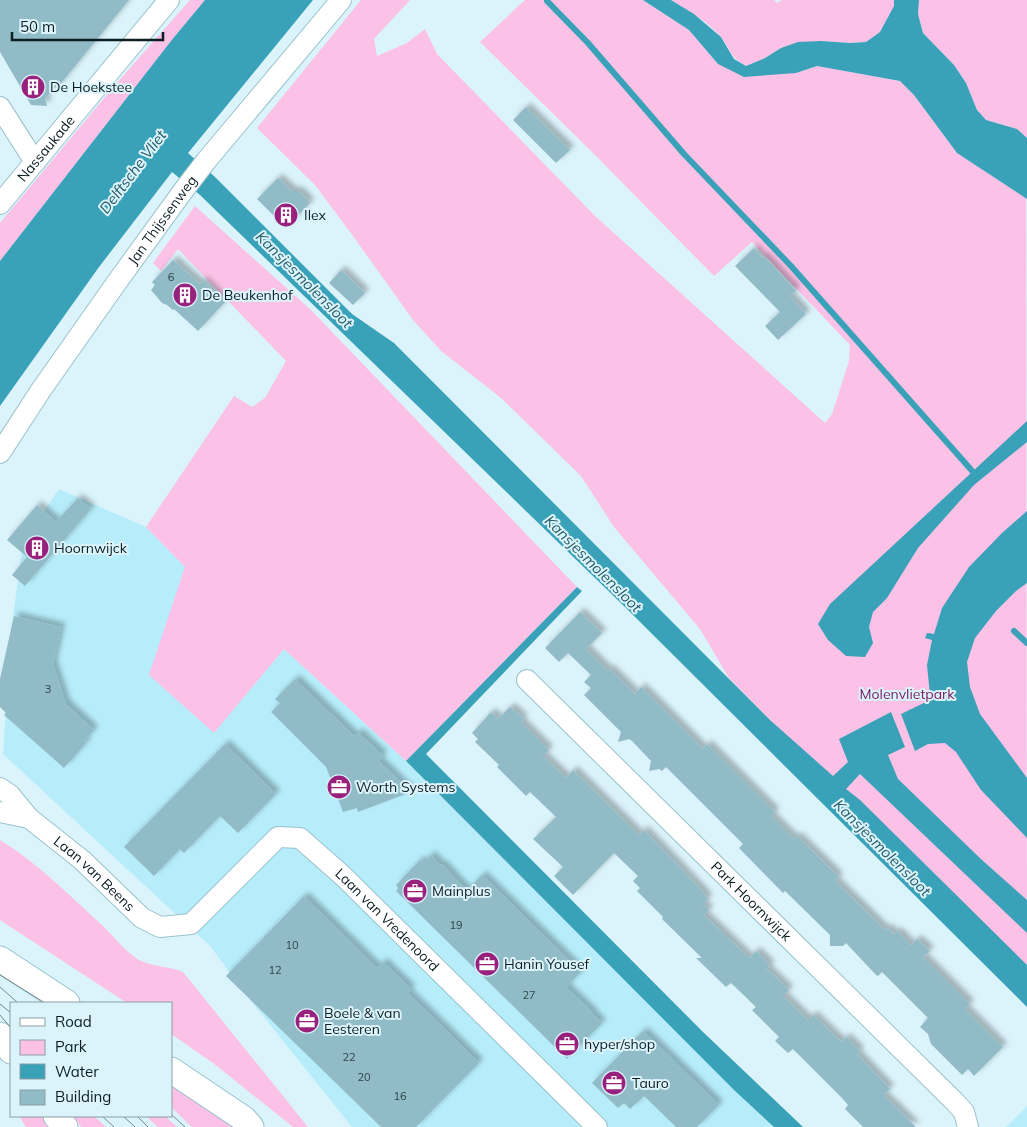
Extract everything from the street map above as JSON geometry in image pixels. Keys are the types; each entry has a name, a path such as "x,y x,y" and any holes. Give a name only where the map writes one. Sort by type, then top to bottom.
{"main road":[{"path":"0,959 65,1002"},
{"path":"0,1035 10,1049"},
{"path":"172,1071 244,1119 251,1127"},
{"path":"57,1117 65,1127"}],"street":[{"name":"Nassaukade","path":"0,204 169,0"},
{"name":"Jan Thijssenweg","path":"0,453 36,397 206,161 340,0"},
{"path":"0,107 36,162"},
{"name":"Park Hoornwijck","path":"527,680 964,1112 968,1127"},
{"name":"Laan van Beens","path":"0,788 10,795 29,818 82,860 142,918 160,927"},
{"name":"Laan van Beens","path":"0,812 29,818"},
{"name":"Laan van Vredenoord","path":"160,927 191,924 278,837 300,838 343,876 597,1127"}],"shaded area":[{"name":"Hoornwijck","path":"59,489 146,527 185,567 150,675 214,732 284,649 406,761 734,1090 777,1127 352,1127 247,996 210,946 3,754 11,632 23,542"},
{"path":"1027,1106 1027,1127 1006,1127"}],"green space":[{"path":"190,0 205,0 0,261 0,223 115,85"},
{"name":"Molenvlietpark","path":"361,0 410,0 374,39 377,56 407,43 425,29 437,54 595,216 825,423 832,414 849,361 850,345 752,242 714,276 480,42 525,0 643,0 689,30 718,64 796,73 817,66 900,81 914,95 957,153 1026,198 1027,982 729,678 700,629 614,527 581,476 501,398 441,351 413,320 315,185 257,128"},
{"path":"671,0 774,0 777,3 782,0 894,0 894,6 880,32 866,42 821,41 781,48 765,58 746,66 733,56 721,37 710,26"},
{"path":"919,0 1027,0 1027,138 1017,129 986,120 977,110 966,83 954,65 923,33 918,14"},
{"path":"195,206 311,310 577,587 406,761 284,649 214,733 149,675 185,567 146,527 234,396 252,407 265,398 286,361 178,249 161,271 153,263"},
{"path":"0,840 53,880 134,957 150,964 183,972 308,1127 293,1127 213,1063 172,1035 172,1002 125,1002 0,920"},
{"path":"172,1080 234,1127 192,1127 172,1108"},
{"path":"20,1117 42,1117 49,1127 26,1127"},
{"path":"73,1117 95,1117 106,1127 81,1127"},
{"path":"147,1117 166,1117 177,1127 158,1127"}],"water":[{"path":"205,0 313,0 188,153 215,177 352,314 394,343 770,720 833,776 848,762 839,739 891,712 905,747 888,755 898,779 982,860 1027,900 1027,933 860,774 846,789 860,800 1027,965 1027,1007 627,609 200,195 172,172 99,267 0,406 0,261"},
{"path":"643,0 671,0 694,14 721,37 734,59 746,66 765,58 781,48 798,42 866,42 880,32 894,6 894,0 919,0 918,14 923,33 954,65 966,83 977,110 986,120 1017,129 1027,138 1027,199 957,153 914,95 900,81 817,66 796,73 744,77 718,64 689,30"},
{"path":"1027,421 1027,442 974,485 918,548 887,598 873,612 869,627 873,643 865,657 846,656 828,640 818,624 830,604"},
{"path":"1027,511 1027,583 996,611 975,638 967,662 970,687 980,714 1027,778 1027,838 981,790 956,752 945,743 928,744 915,751 901,714 926,702 930,695 927,665 932,640 925,638 927,633 934,634 942,608 969,567 1002,533"},
{"path":"577,587 582,591 426,754 703,1032 803,1127 774,1127 734,1090 406,761"}],"building":[{"path":"0,0 129,0 58,87 55,87 45,99 47,106 31,105 0,52"},
{"path":"526,107 570,150 556,163 513,120"},
{"name":"Ilex","path":"278,178 292,191 299,191 310,203 286,228 257,199"},
{"path":"754,248 762,258 764,256 796,291 790,296 806,314 778,340 765,326 780,312 735,266"},
{"name":"De Beukenhof","path":"173,260 200,284 203,281 225,302 198,331 174,309 162,303 151,290 155,285 152,282"},
{"path":"341,270 365,293 353,305 329,283"},
{"name":"Hoornwijck","path":"78,498 91,509 25,586 12,575 27,557 7,540 37,505 56,522"},
{"path":"580,612 602,633 586,649 608,671 610,669 635,694 641,687 703,749 707,744 775,812 771,816 794,839 797,836 839,877 835,881 885,930 888,928 894,934 897,931 911,945 917,939 930,951 923,957 970,1004 965,1009 1003,1047 974,1076 968,1069 962,1075 931,1044 928,1034 920,1027 928,1018 882,972 878,976 876,975 846,943 843,946 830,946 830,935 785,891 783,893 739,848 743,844 666,767 662,771 659,769 649,771 651,761 632,741 629,739 618,742 621,732 584,695 591,688 584,682 591,675 568,653 559,662 545,648"},
{"path":"14,616 61,627 53,664 66,704 94,730 85,740 86,743 64,768 4,715 6,713 0,707 0,679"},
{"path":"295,679 354,736 359,733 383,756 379,761 411,792 358,812 357,808 343,812 326,767 271,712 280,703 275,699"},
{"path":"510,707 522,717 521,722 549,750 543,756 566,778 573,770 639,835 644,830 706,895 708,899 703,904 709,910 704,915 749,958 756,951 770,965 767,969 789,990 783,996 808,1020 813,1015 842,1042 846,1037 860,1051 857,1054 890,1089 883,1095 916,1127 863,1127 845,1109 848,1105 842,1098 793,1049 788,1053 775,1041 779,1037 752,1010 756,1007 731,983 726,987 696,958 702,958 662,919 663,917 637,891 640,888 633,881 638,876 614,853 573,895 554,876 563,867 533,839 556,817 530,792 526,796 497,767 499,765 475,742 478,739 472,733 491,712 498,719"},
{"path":"225,744 276,794 238,833 220,816 184,853 180,849 154,876 124,847"},
{"path":"431,855 467,891 482,875 581,972 566,987 602,1023 567,1059 396,891 398,888 396,885 420,860 423,863"},
{"path":"304,896 377,968 383,962 411,989 408,993 479,1063 416,1127 381,1127 226,976"},
{"path":"643,1031 719,1105 697,1127 676,1127 644,1096 630,1109 624,1103 618,1108 592,1083"}],"waterway":[{"path":"547,1 588,43 684,154 791,266 974,473"},
{"path":"1014,631 1027,643"}],"tram line":[{"path":"0,975 43,1002"},
{"path":"0,987 17,1002"},
{"path":"0,1004 10,1012"},
{"path":"0,1015 10,1027"},
{"path":"172,1115 185,1127"},
{"path":"103,1117 114,1127"},
{"path":"124,1117 135,1127"},
{"path":"138,1117 148,1127"}],"place":[{"name":"De Hoekstee","path":"33,87"},
{"name":"Ilex","path":"286,215"},
{"name":"De Beukenhof","path":"185,295"},
{"name":"Hoornwijck","path":"37,548"},
{"name":"Worth Systems","path":"339,787"},
{"name":"Mainplus","path":"415,891"},
{"name":"Hanin Yousef","path":"487,964"},
{"name":"Boele & van Eesteren","path":"307,1021"},
{"name":"hyper/shop","path":"567,1044"},
{"name":"Tauro","path":"614,1083"}],"water label":[{"name":"Delftsche Vliet","path":"133,172"},
{"name":"Kansjesmolensloot","path":"304,280"},
{"name":"Kansjesmolensloot","path":"593,564"},
{"name":"Kansjesmolensloot","path":"882,848"}]}
